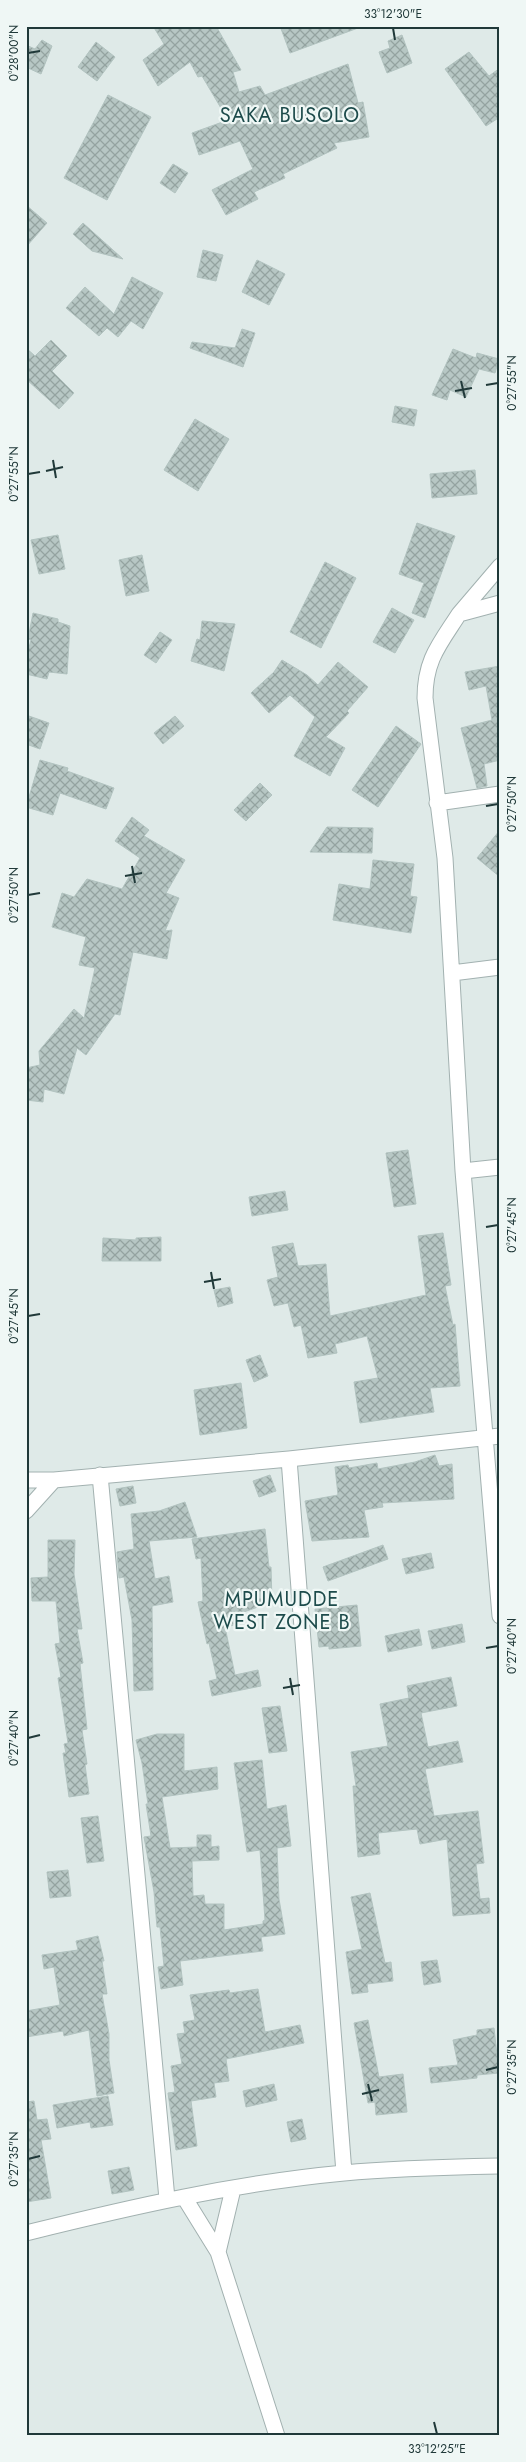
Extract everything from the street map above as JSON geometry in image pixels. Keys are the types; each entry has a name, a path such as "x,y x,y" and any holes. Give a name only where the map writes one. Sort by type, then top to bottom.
{"street":[{"path":"500,566 459,614 432,657 425,677 425,698 445,858 463,1171 493,1436 500,1616"},
{"path":"459,614 500,603"},
{"path":"437,803 500,794"},
{"path":"452,973 500,968"},
{"path":"463,1171 500,1167"},
{"path":"26,1480 54,1480 289,1460 493,1436"},
{"path":"289,1460 344,2173"},
{"path":"100,1475 167,2199"},
{"path":"26,1511 54,1480"},
{"path":"26,2233 167,2199 344,2173 500,2166"},
{"path":"218,2252 233,2189"},
{"path":"184,2197 218,2252 277,2436"}],"building":[{"path":"153,26 216,26 241,70 233,72 239,92 260,86 265,95 348,64 358,103 363,102 369,137 334,143 337,148 283,174 285,178 254,192 258,199 226,215 212,190 253,169 240,141 199,155 192,133 228,120 202,76 198,77 190,62 158,86 143,60 164,44"},
{"path":"280,26 358,26 358,28 290,53"},
{"path":"402,35 412,63 387,73 379,52 390,48 388,41"},
{"path":"42,40 52,46 41,74 26,67 26,45 35,49"},
{"path":"96,42 115,57 97,81 78,67"},
{"path":"469,52 489,76 500,68 500,117 486,126 445,69"},
{"path":"108,95 151,117 107,200 64,178"},
{"path":"173,164 188,173 175,193 160,183"},
{"path":"26,205 47,223 26,247"},
{"path":"83,223 123,259 92,251 73,234"},
{"path":"203,250 223,255 216,281 197,277"},
{"path":"257,260 285,274 269,305 242,292"},
{"path":"132,277 163,293 143,329 131,321 118,337 107,328 99,336 66,308 85,287 114,314"},
{"path":"242,329 255,333 243,367 190,348 192,342 235,348"},
{"path":"51,340 67,356 52,371 74,393 59,409 26,379 26,348 35,356"},
{"path":"453,349 476,358 477,353 499,359 495,373 479,369 466,397 450,390 447,400 432,395"},
{"path":"395,406 417,410 414,426 392,422"},
{"path":"195,419 229,439 198,491 164,470"},
{"path":"475,470 477,494 432,498 430,474"},
{"path":"417,523 455,536 425,618 412,613 424,583 399,574"},
{"path":"58,535 65,569 39,574 31,540"},
{"path":"142,555 149,591 126,596 119,560"},
{"path":"325,562 356,578 321,648 290,632"},
{"path":"392,608 414,620 395,653 373,642"},
{"path":"33,613 58,619 58,622 70,626 67,674 49,672 47,679 26,674 26,659 31,640 28,639"},
{"path":"202,621 235,624 224,671 191,661 197,639 200,640"},
{"path":"160,632 172,640 156,663 144,655"},
{"path":"282,660 307,675 318,685 338,662 368,687 347,711 349,713 326,737 345,748 330,776 294,756 315,717 290,695 269,713 251,693 274,672"},
{"path":"500,666 500,760 484,764 487,786 477,788 461,728 492,720 486,686 469,690 465,672"},
{"path":"26,715 49,723 40,749 26,744"},
{"path":"175,716 184,726 163,744 154,733"},
{"path":"396,726 421,744 378,807 352,790"},
{"path":"40,760 68,768 67,771 114,788 106,809 60,793 53,815 26,807"},
{"path":"260,783 272,795 246,821 234,810"},
{"path":"132,817 149,830 144,836 185,860 166,893 179,898 165,931 172,930 167,959 133,952 120,1015 115,1014 86,1055 77,1048 64,1094 44,1089 43,1102 26,1100 26,1068 40,1065 39,1051 74,1009 84,1018 95,968 79,965 86,937 52,927 62,893 74,897 87,879 122,889 140,858 115,841"},
{"path":"327,827 373,828 372,853 310,852"},
{"path":"500,830 500,877 477,858"},
{"path":"373,860 414,864 410,896 417,897 411,933 333,920 339,884 370,889"},
{"path":"408,1150 416,1204 394,1207 386,1153"},
{"path":"285,1191 288,1210 252,1216 249,1197"},
{"path":"443,1233 451,1285 445,1286 453,1325 455,1324 460,1386 430,1388 434,1412 360,1423 354,1382 378,1378 367,1336 335,1344 337,1353 308,1358 301,1325 294,1327 288,1303 274,1306 267,1280 278,1277 272,1247 293,1243 298,1266 326,1264 330,1316 426,1295 418,1236"},
{"path":"161,1237 161,1261 102,1261 103,1238 136,1240 136,1238"},
{"path":"230,1287 233,1303 218,1307 214,1290"},
{"path":"260,1355 268,1376 254,1382 246,1360"},
{"path":"241,1383 247,1428 200,1435 194,1390"},
{"path":"435,1455 439,1466 452,1464 454,1499 382,1503 383,1507 364,1510 369,1537 312,1541 305,1501 338,1495 335,1467 348,1465 349,1468 377,1463 378,1469 415,1462"},
{"path":"270,1475 276,1491 259,1497 253,1481"},
{"path":"133,1486 136,1503 120,1506 116,1489"},
{"path":"185,1502 197,1537 149,1541 155,1579 169,1576 173,1602 152,1606 153,1690 134,1691 132,1620 124,1577 119,1578 117,1552 134,1549 131,1514 159,1511"},
{"path":"265,1529 269,1567 271,1567 272,1602 241,1613 243,1623 225,1627 235,1675 258,1670 261,1686 212,1696 209,1681 217,1679 198,1602 203,1601 201,1558 196,1559 192,1539"},
{"path":"48,1540 75,1540 74,1574 82,1629 77,1629 83,1663 80,1664 87,1729 82,1730 89,1794 69,1797 63,1753 66,1753 64,1744 68,1743 58,1678 61,1677 55,1644 60,1643 56,1601 32,1601 31,1578 48,1577"},
{"path":"383,1545 388,1559 328,1581 323,1567"},
{"path":"431,1553 434,1568 406,1574 402,1559"},
{"path":"357,1605 361,1646 329,1649 329,1646 319,1647 315,1609"},
{"path":"462,1624 465,1642 432,1649 428,1631"},
{"path":"419,1629 422,1645 388,1652 385,1636"},
{"path":"451,1677 457,1706 421,1713 428,1747 458,1741 463,1762 425,1769 434,1816 478,1811 484,1863 476,1864 480,1899 489,1898 490,1913 453,1916 447,1839 420,1844 417,1829 378,1833 380,1854 358,1857 353,1786 356,1786 351,1752 388,1746 380,1704 409,1698 407,1686"},
{"path":"280,1706 287,1751 269,1753 262,1708"},
{"path":"157,1734 184,1734 184,1771 217,1767 218,1789 162,1797 170,1848 197,1847 197,1835 211,1835 211,1847 219,1846 219,1860 192,1861 193,1896 204,1895 205,1904 224,1904 224,1930 263,1924 265,1920 260,1850 247,1852 234,1763 262,1760 267,1809 286,1805 291,1846 277,1848 279,1899 285,1934 261,1937 263,1951 180,1961 183,1985 161,1989 158,1967 164,1966 160,1927 157,1927 154,1892 144,1837 151,1836 146,1804 148,1804 142,1763 136,1740"},
{"path":"98,1816 104,1861 87,1863 81,1818"},
{"path":"68,1870 71,1896 50,1898 47,1872"},
{"path":"370,1893 385,1963 391,1962 393,1981 367,1984 368,1992 352,1994 346,1952 362,1949 351,1897"},
{"path":"98,1936 104,1961 102,1961 107,1994 102,1994 109,2034 109,2060 114,2093 97,2096 89,2030 64,2036 63,2031 26,2037 26,2011 60,2005 54,1967 44,1969 42,1955 78,1950 76,1941"},
{"path":"437,1960 441,1982 424,1985 421,1962"},
{"path":"258,1989 265,2032 300,2025 304,2043 226,2059 229,2081 214,2083 216,2097 191,2101 197,2146 176,2150 168,2093 175,2092 171,2066 182,2064 177,2034 185,2033 183,2022 195,2020 190,1995 229,1990 230,1993"},
{"path":"368,2020 379,2077 403,2074 407,2112 376,2115 375,2102 368,2103 354,2023"},
{"path":"494,2028 499,2073 477,2075 477,2078 431,2083 429,2068 458,2065 453,2040 477,2035 477,2030"},
{"path":"274,2084 277,2100 246,2107 243,2091"},
{"path":"108,2096 113,2125 91,2128 90,2122 57,2128 53,2105"},
{"path":"34,2101 37,2120 47,2119 51,2139 41,2140 51,2198 26,2202 26,2102"},
{"path":"302,2119 306,2139 291,2142 287,2122"},
{"path":"129,2167 134,2190 112,2194 108,2171"}],"district":[{"name":"SAKA BUSOLO","path":"290,115"},
{"name":"MPUMUDDE WEST ZONE B","path":"282,1610"}]}
